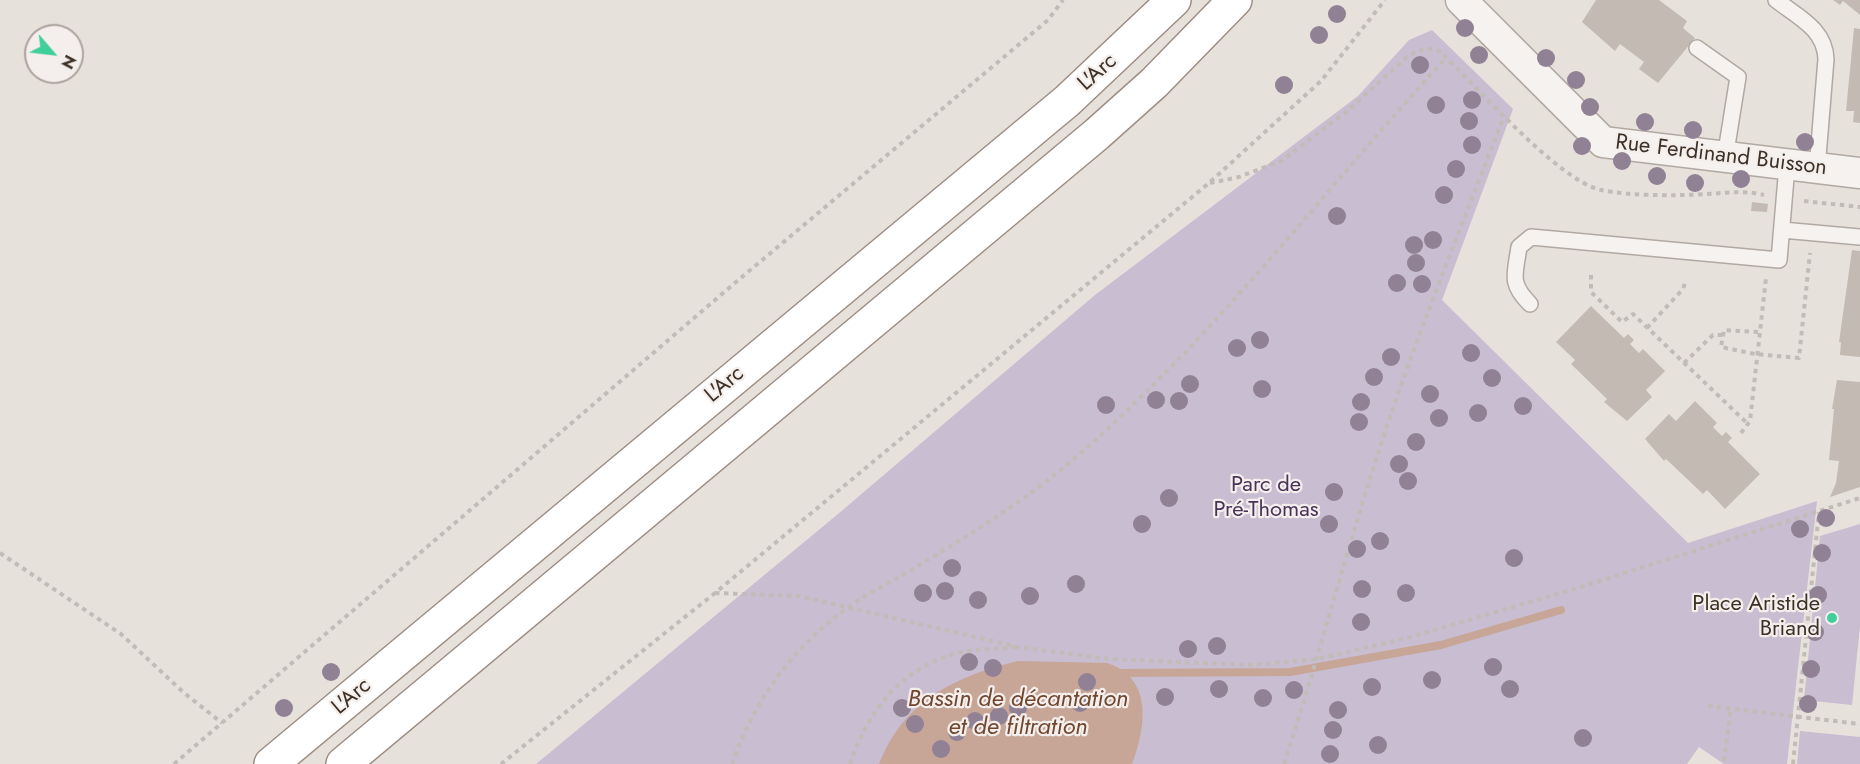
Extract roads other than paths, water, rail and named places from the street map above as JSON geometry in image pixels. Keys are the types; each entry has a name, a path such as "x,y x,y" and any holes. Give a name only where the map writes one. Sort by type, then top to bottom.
{"highway":[{"name":"L'Arc","path":"271,764 1067,101 1173,0"},
{"name":"L'Arc","path":"343,764 1097,134 1154,83 1235,0"}],"street":[{"name":"Rue Ferdinand Buisson","path":"1461,0 1603,142 1860,173"}],"lane":[{"path":"1776,0 1817,31 1824,44 1826,60 1817,169"},
{"path":"1697,48 1738,77 1725,158"},
{"path":"1530,304 1518,292 1514,282 1519,247 1531,237 1779,260 1787,166"},
{"path":"1782,230 1860,237"}],"water":[{"name":"Bassin de décantation et de filtration","path":"1018,661 1107,663 1122,670 1139,692 1142,705 1140,734 1132,764 879,764 889,742 902,723 934,694 974,675"}],"waterway":[{"path":"1116,673 1290,672 1441,645 1561,610"}],"place":[{"name":"Place Aristide Briand","path":"1832,618"}],"park label":[{"name":"Parc de Pré-Thomas","path":"1266,498"}]}
